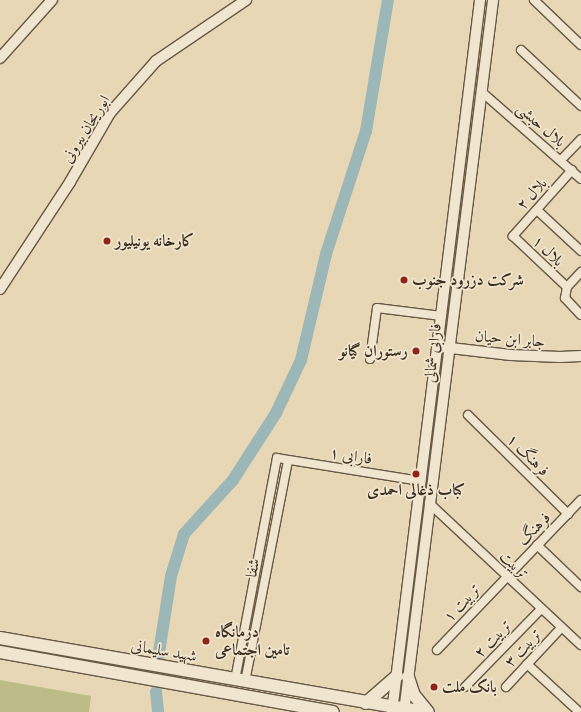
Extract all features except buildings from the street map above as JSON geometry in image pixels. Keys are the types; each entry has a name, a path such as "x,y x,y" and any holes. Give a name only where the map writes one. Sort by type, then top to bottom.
{"main road":[{"name":"شهید سلیمانی","path":"0,638 399,710 427,712"},
{"name":"شهید سلیمانی","path":"0,652 333,712"},
{"path":"366,703 403,672 414,695 427,712"}],"street":[{"path":"0,58 52,0"},
{"name":"ابوریحان بیرونی","path":"0,288 70,182 110,113 156,61 246,0"},
{"name":"فارابی شمالی","path":"399,710 421,481 480,0"},
{"name":"فارابی شمالی","path":"403,672 443,407 448,348 483,93 493,0"},
{"path":"534,0 581,45"},
{"path":"521,50 581,106"},
{"name":"بلال حبشی","path":"483,93 581,179"},
{"path":"560,160 581,139"},
{"name":"بلال ۲","path":"513,236 572,170"},
{"path":"537,210 581,251"},
{"name":"بلال ۱","path":"513,236 567,287 579,277"},
{"path":"567,287 565,298 581,315"},
{"path":"370,359 377,308 442,316"},
{"name":"جابر ابن حیان","path":"438,347 525,356 581,356"},
{"name":"فرهنگ ۱","path":"468,415 568,514"},
{"name":"فارابی ۱","path":"277,458 421,481"},
{"name":"شفا","path":"240,681 238,665 277,458"},
{"name":"شفا","path":"240,681 248,667 288,460"},
{"name":"فرهنگ","path":"506,576 581,500"},
{"name":"تربیت","path":"429,503 561,628 581,645"},
{"path":"537,546 581,587"},
{"name":"تربیت ۱","path":"437,650 506,576"},
{"path":"251,597 261,599"},
{"name":"تربیت ۲","path":"465,687 541,609"},
{"name":"تربیت ۳","path":"506,687 561,628"},
{"path":"528,664 577,710"},
{"path":"238,665 248,667"}],"shaded area":[{"path":"0,680 91,696 89,712 0,712"}],"waterway":[{"path":"158,659 171,576 184,534 233,480 276,413 301,360 326,254 366,131 388,0"},
{"path":"156,692 158,712"}],"place":[{"name":"کارخانه یونیلیور","path":"107,241"},
{"name":"شرکت دزرود جنوب","path":"404,280"},
{"name":"رستوران گیانو","path":"416,351"},
{"name":"کباب ذغالی احمدی","path":"416,474"},
{"name":"درمانگاه تامین اجتماعی","path":"206,641"},
{"name":"بانک ملت","path":"434,687"}]}
